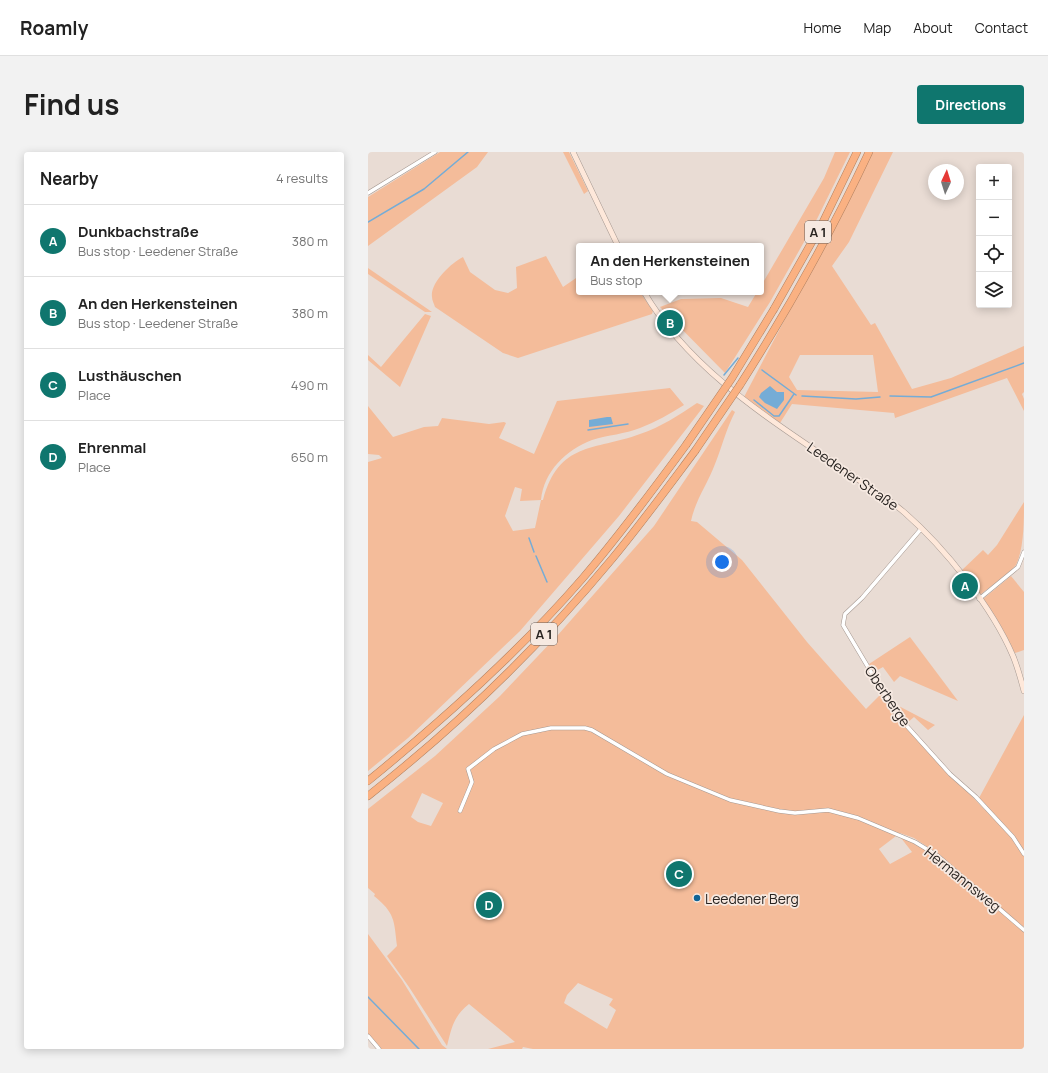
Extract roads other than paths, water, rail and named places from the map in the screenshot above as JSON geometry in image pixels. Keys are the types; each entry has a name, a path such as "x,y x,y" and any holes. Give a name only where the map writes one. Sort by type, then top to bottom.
{"highway":[{"name":"A 1","path":"368,781 412,745 481,683 581,580 617,537 686,445 732,378 774,309 822,224 858,152"},
{"name":"A 1","path":"368,796 420,753 492,689 612,559 695,451 740,385 783,315 824,243 869,152"}],"street":[{"path":"368,193 435,152"},
{"path":"573,152 617,243"},
{"name":"Leedener Straße","path":"646,295 659,314 691,352 744,401 904,512 939,546 1000,629 1013,657 1024,691"},
{"name":"Oberberge","path":"921,529 862,598 845,614 843,625 896,714 950,774 976,797 1013,837 1024,854"},
{"path":"979,599 1018,567 1024,552"},
{"name":"Hermannsweg","path":"460,811 472,782 468,769 494,749 522,734 552,728 585,728 599,733 667,774 730,800 779,812 796,813 828,810 858,818 915,842 938,856 1024,930"},
{"path":"368,1036 379,1049"}],"water":[{"path":"770,386 777,392 784,392 784,400 777,409 765,403 759,397 761,393"},
{"path":"611,417 613,424 589,427 589,420"}],"waterway":[{"path":"368,222 424,189 468,152"},
{"path":"724,375 738,358"},
{"path":"890,396 931,397 1024,363"},
{"path":"762,370 796,395"},
{"path":"754,400 774,416 779,416 794,394"},
{"path":"802,396 856,399 880,397"},
{"path":"588,430 628,424"},
{"path":"529,538 534,552"},
{"path":"536,556 547,582"},
{"path":"368,997 419,1049"}],"place":[{"name":"An den Herkensteinen","path":"670,323"},
{"name":"Dunkbachstraße","path":"965,586"},
{"name":"Lusthäuschen","path":"679,874"},
{"name":"Leedener Berg","path":"697,898"},
{"name":"Ehrenmal","path":"489,905"}]}
